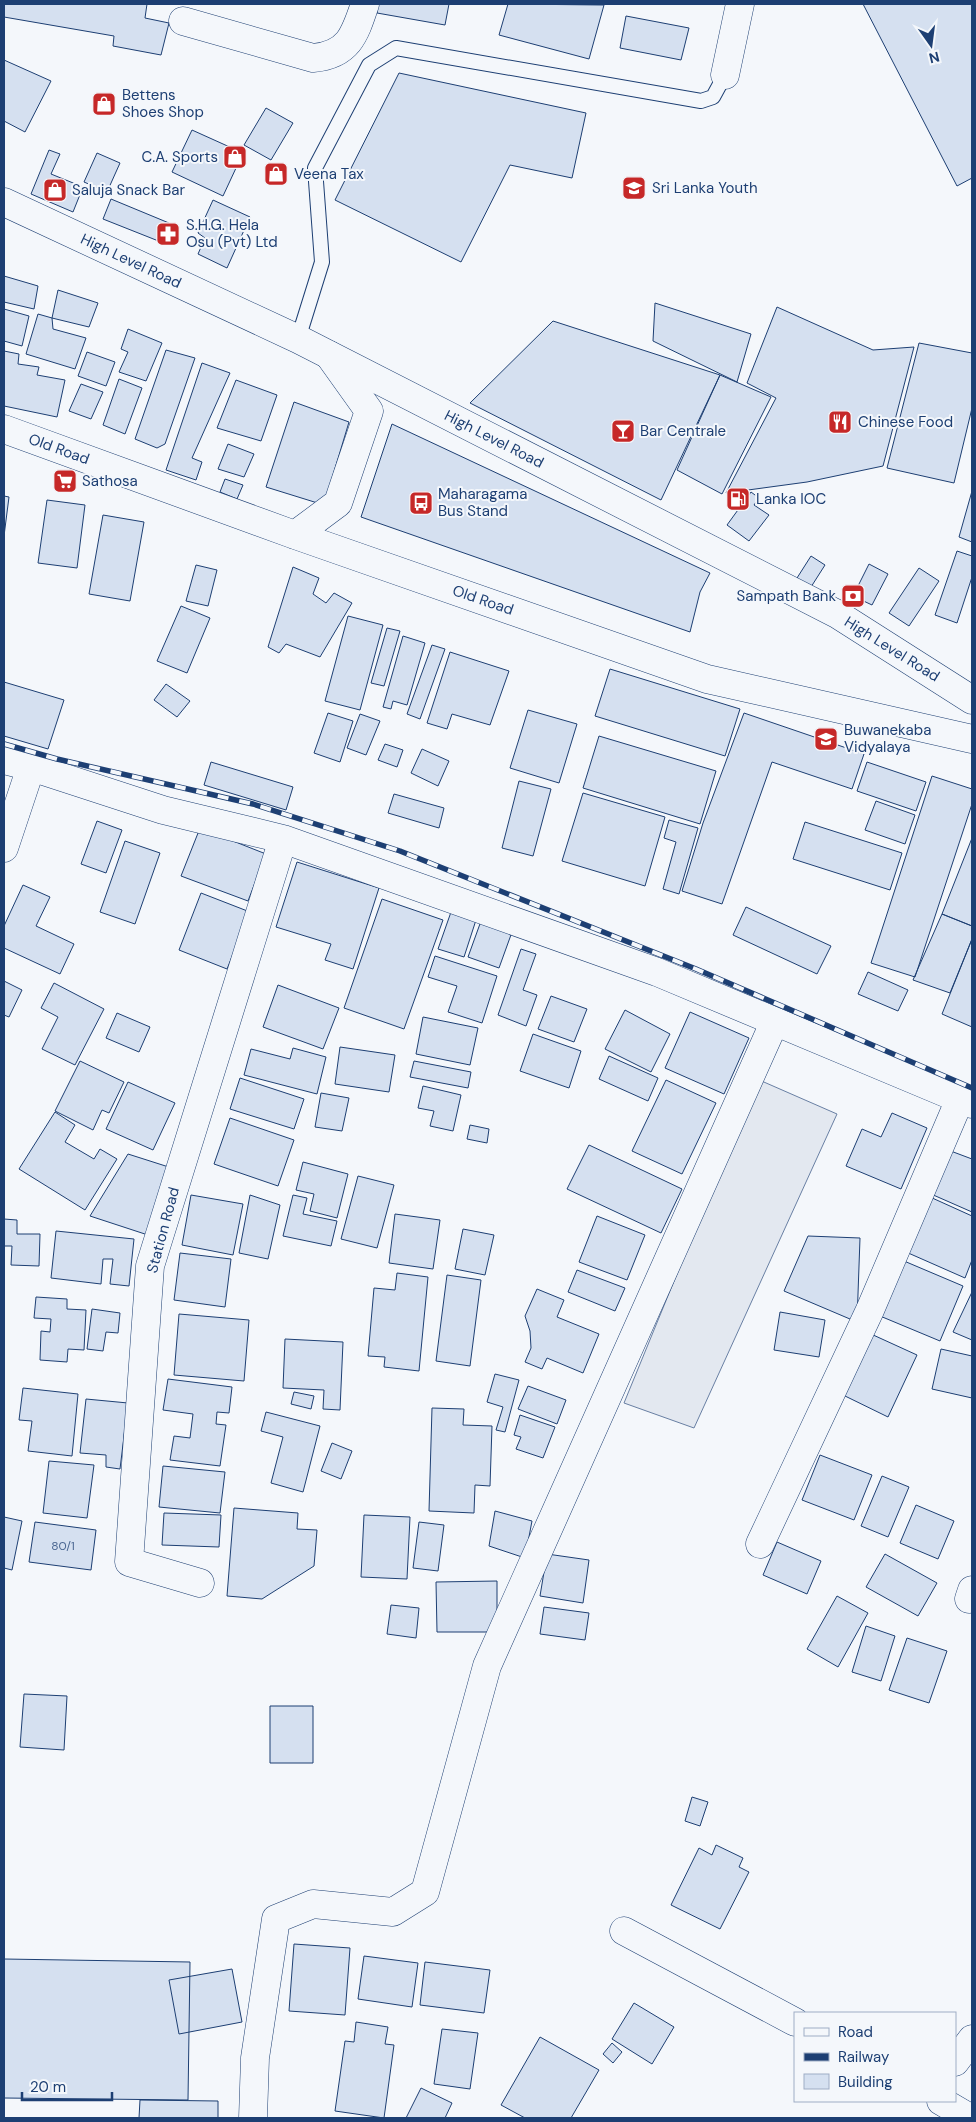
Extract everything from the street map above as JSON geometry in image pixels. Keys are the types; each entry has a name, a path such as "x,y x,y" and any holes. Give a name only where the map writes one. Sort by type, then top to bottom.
{"main road":[{"path":"183,20 313,58 330,57 348,44 358,26 365,4"},
{"path":"725,75 740,4"},
{"name":"High Level Road","path":"4,202 298,339 837,614 972,700"},
{"path":"295,534 338,503 369,411 329,355"},
{"name":"Old Road","path":"4,429 707,679 972,739"},
{"path":"4,760 163,810 283,839 657,972 774,1023 966,1101 760,1544"},
{"path":"4,848 31,767"},
{"name":"Station Road","path":"200,1582 129,1562 150,1266 283,839"},
{"path":"253,2118 255,2058 276,1919 313,1904 393,1912 425,1892 487,1666 774,1023"},
{"path":"624,1930 794,2021"},
{"path":"956,2061 972,2039"},
{"path":"943,2102 970,2118"}],"lane":[{"path":"298,339 322,262 315,168 369,66 396,48 701,101 713,97 725,75"}],"shaded area":[{"path":"757,1079 837,1114 694,1428 624,1403"}],"building":[{"path":"4,4 147,4 145,18 169,23 161,55 113,46 114,36 4,17"},
{"path":"378,4 449,4 445,25 377,13"},
{"path":"508,4 604,5 589,59 499,35"},
{"path":"863,4 972,4 972,178 957,186"},
{"path":"626,16 689,28 681,60 620,48"},
{"path":"4,60 51,81 25,132 4,121"},
{"path":"399,73 586,113 572,178 510,165 461,262 335,200"},
{"path":"266,108 293,123 271,160 244,145"},
{"path":"192,130 243,153 223,196 172,172"},
{"path":"49,150 60,154 51,174 83,187 73,212 31,194"},
{"path":"97,153 120,163 107,192 84,182"},
{"path":"111,199 169,223 161,242 103,219"},
{"path":"213,200 250,217 227,268 198,254 205,238 198,233"},
{"path":"4,276 38,286 34,309 4,302"},
{"path":"58,290 98,303 89,327 52,318"},
{"path":"655,303 751,334 737,382 653,341"},
{"path":"777,307 873,350 914,347 883,466 807,482 726,493 776,398 747,383"},
{"path":"4,309 29,316 22,346 4,341"},
{"path":"38,314 52,318 53,329 86,338 75,369 26,354"},
{"path":"553,321 720,375 661,500 470,403"},
{"path":"128,329 162,343 146,381 119,372 128,352 121,349"},
{"path":"919,343 972,353 972,408 954,483 887,468"},
{"path":"166,350 195,358 165,444 157,448 135,439"},
{"path":"4,351 19,354 18,364 39,367 37,375 65,380 57,417 4,406"},
{"path":"87,352 115,362 106,386 78,376"},
{"path":"202,363 230,373 192,458 202,462 196,480 166,470"},
{"path":"720,375 771,397 722,494 677,470"},
{"path":"119,379 142,388 125,434 103,425"},
{"path":"236,380 277,395 261,441 217,428"},
{"path":"81,384 103,392 91,419 69,411"},
{"path":"294,402 349,422 324,505 266,487"},
{"path":"392,424 710,573 700,592 690,632 361,517"},
{"path":"228,444 254,454 244,477 218,469"},
{"path":"225,479 243,485 237,499 220,492"},
{"path":"972,491 972,542 959,537"},
{"path":"751,492 759,498 754,505 769,515 749,541 727,525"},
{"path":"4,496 9,497 4,536"},
{"path":"47,500 85,505 77,568 38,563"},
{"path":"103,515 144,522 130,601 89,594"},
{"path":"957,551 972,556 972,577 957,623 935,615"},
{"path":"811,556 825,565 811,587 797,578"},
{"path":"869,564 888,574 872,605 853,596"},
{"path":"196,565 217,570 208,606 186,601"},
{"path":"293,567 319,578 313,594 326,603 334,593 352,603 320,657 286,644 279,653 268,647"},
{"path":"919,568 939,581 909,626 889,613"},
{"path":"181,606 210,618 187,673 157,661"},
{"path":"348,616 383,625 360,710 325,701"},
{"path":"387,628 400,631 384,686 371,683"},
{"path":"403,636 425,643 407,705 393,701 391,709 383,707"},
{"path":"432,645 445,649 420,719 407,714"},
{"path":"450,652 509,671 490,725 452,714 447,729 427,723"},
{"path":"610,669 740,709 725,756 595,716"},
{"path":"4,682 64,700 48,749 4,736"},
{"path":"166,684 190,701 177,717 154,700"},
{"path":"528,710 577,724 559,783 510,768"},
{"path":"328,713 353,721 340,762 314,753"},
{"path":"744,713 864,754 852,789 772,762 722,904 682,891 703,823"},
{"path":"360,714 380,721 366,755 347,748"},
{"path":"599,736 716,771 700,824 583,788"},
{"path":"385,744 403,750 397,767 378,760"},
{"path":"422,749 449,761 438,786 411,773"},
{"path":"211,762 293,787 286,810 204,785"},
{"path":"867,762 926,782 916,811 857,791"},
{"path":"932,776 972,789 972,804 915,977 871,963"},
{"path":"519,781 551,789 533,856 502,848"},
{"path":"583,793 665,817 645,886 562,861"},
{"path":"394,794 444,808 439,828 388,813"},
{"path":"876,801 915,815 905,844 865,830"},
{"path":"669,820 698,828 679,894 663,889 676,842 664,838"},
{"path":"97,821 122,830 106,873 81,864"},
{"path":"805,822 902,853 890,890 793,859"},
{"path":"200,828 266,854 248,901 181,876"},
{"path":"972,838 972,926 942,914"},
{"path":"125,841 160,853 135,924 100,912"},
{"path":"297,862 379,888 353,969 325,960 331,944 276,927"},
{"path":"23,885 50,897 36,926 74,944 60,974 4,948 4,926"},
{"path":"201,893 250,912 227,969 179,950"},
{"path":"382,899 443,920 404,1029 344,1008"},
{"path":"746,907 831,946 817,974 733,935"},
{"path":"451,912 476,920 464,957 438,949"},
{"path":"942,914 972,926 972,939 950,993 913,980"},
{"path":"481,921 512,932 499,968 468,957"},
{"path":"972,939 972,1027 942,1014"},
{"path":"521,949 536,954 523,990 537,995 526,1026 498,1015"},
{"path":"435,956 497,976 482,1023 448,1012 457,986 428,977"},
{"path":"868,972 908,990 898,1011 858,994"},
{"path":"4,981 22,990 9,1017 4,1015"},
{"path":"54,983 104,1009 75,1065 42,1049 58,1017 41,1008"},
{"path":"278,985 339,1008 323,1049 263,1027"},
{"path":"551,996 587,1009 574,1042 538,1029"},
{"path":"625,1010 670,1034 651,1072 605,1049"},
{"path":"690,1012 749,1038 724,1094 665,1068"},
{"path":"117,1013 150,1027 139,1052 106,1038"},
{"path":"423,1017 478,1028 470,1065 416,1054"},
{"path":"533,1034 581,1051 569,1088 520,1071"},
{"path":"340,1047 395,1055 389,1092 335,1084"},
{"path":"293,1048 326,1057 317,1094 244,1075 251,1049 290,1059"},
{"path":"609,1056 658,1078 648,1101 599,1079"},
{"path":"80,1061 124,1082 109,1113 102,1110 93,1130 55,1111"},
{"path":"414,1061 471,1072 468,1088 410,1077"},
{"path":"240,1078 304,1099 294,1129 230,1109"},
{"path":"666,1080 716,1103 682,1174 632,1151"},
{"path":"128,1082 175,1103 153,1150 106,1129"},
{"path":"423,1086 461,1095 453,1131 430,1126 434,1111 418,1108"},
{"path":"321,1093 349,1098 342,1131 315,1127"},
{"path":"55,1112 75,1125 65,1142 94,1159 100,1149 117,1159 85,1210 19,1169"},
{"path":"892,1113 927,1128 901,1189 846,1166 862,1129 881,1137"},
{"path":"230,1118 294,1140 278,1186 214,1164"},
{"path":"470,1125 489,1129 487,1143 467,1139"},
{"path":"589,1145 682,1189 661,1233 567,1189"},
{"path":"948,1150 972,1159 972,1212 931,1194"},
{"path":"128,1154 175,1169 151,1236 90,1216"},
{"path":"303,1162 348,1174 337,1218 310,1211 314,1194 296,1190"},
{"path":"358,1176 394,1185 377,1248 341,1239"},
{"path":"191,1195 243,1204 233,1255 182,1245"},
{"path":"250,1195 280,1205 268,1259 239,1253"},
{"path":"293,1195 307,1198 303,1214 337,1221 331,1246 283,1236"},
{"path":"930,1197 972,1216 972,1260 965,1278 906,1252"},
{"path":"395,1214 440,1220 433,1269 389,1263"},
{"path":"597,1216 645,1235 627,1280 579,1262"},
{"path":"4,1219 17,1220 17,1234 40,1234 39,1266 11,1265 12,1246 4,1246"},
{"path":"463,1229 494,1235 485,1275 455,1269"},
{"path":"56,1231 134,1239 129,1286 110,1284 113,1259 103,1259 101,1284 51,1278"},
{"path":"808,1236 860,1238 857,1322 784,1291"},
{"path":"180,1253 231,1259 225,1307 174,1300"},
{"path":"904,1261 963,1286 940,1341 880,1316"},
{"path":"577,1270 625,1288 615,1311 568,1292"},
{"path":"397,1273 428,1277 419,1371 384,1367 385,1357 368,1356 374,1288 395,1290"},
{"path":"447,1275 481,1280 470,1366 436,1361"},
{"path":"537,1289 564,1300 557,1317 599,1334 583,1373 547,1358 542,1369 525,1362 531,1348 530,1331 525,1316"},
{"path":"972,1292 972,1340 953,1332"},
{"path":"36,1297 67,1299 67,1309 86,1310 84,1350 68,1349 67,1362 40,1360 41,1331 50,1332 51,1319 34,1318"},
{"path":"92,1309 120,1313 118,1333 106,1332 103,1351 87,1349"},
{"path":"780,1312 825,1320 819,1357 774,1350"},
{"path":"179,1314 249,1320 244,1381 174,1375"},
{"path":"871,1334 917,1355 888,1417 843,1395"},
{"path":"285,1339 343,1342 340,1410 323,1409 324,1390 283,1388"},
{"path":"941,1349 972,1356 972,1398 932,1389"},
{"path":"495,1374 519,1380 505,1432 496,1430 503,1407 487,1402"},
{"path":"168,1379 232,1387 229,1413 217,1412 216,1424 226,1425 220,1466 170,1460 174,1436 190,1438 193,1414 163,1410"},
{"path":"528,1386 566,1400 557,1424 518,1409"},
{"path":"23,1388 78,1394 72,1456 28,1451 32,1421 19,1420"},
{"path":"294,1392 314,1396 311,1409 291,1404"},
{"path":"86,1399 128,1403 120,1469 106,1467 106,1455 80,1453"},
{"path":"432,1408 464,1409 463,1425 492,1426 490,1486 475,1485 474,1513 429,1511"},
{"path":"266,1412 320,1426 303,1492 271,1483 283,1437 261,1431"},
{"path":"520,1415 555,1427 543,1458 516,1449 521,1437 514,1435"},
{"path":"332,1443 352,1451 341,1479 321,1471"},
{"path":"820,1455 872,1475 854,1520 802,1500"},
{"path":"49,1461 94,1465 87,1518 43,1513"},
{"path":"163,1466 225,1472 220,1513 159,1507"},
{"path":"882,1476 909,1487 888,1537 861,1526"},
{"path":"916,1505 954,1521 938,1559 900,1543"},
{"path":"234,1508 298,1513 297,1529 317,1530 314,1566 262,1599 227,1596"},
{"path":"495,1511 532,1521 525,1558 489,1546"},
{"path":"164,1513 221,1515 219,1547 162,1545"},
{"path":"364,1515 410,1517 407,1579 361,1577"},
{"path":"4,1517 22,1521 12,1570 4,1568"},
{"path":"35,1522 96,1530 91,1570 29,1562"},
{"path":"419,1522 444,1525 438,1571 413,1568"},
{"path":"777,1542 821,1561 807,1594 763,1575"},
{"path":"547,1554 589,1560 583,1603 540,1596"},
{"path":"885,1554 937,1583 918,1616 866,1587"},
{"path":"497,1581 497,1632 437,1632 436,1582"},
{"path":"837,1596 868,1613 838,1667 807,1649"},
{"path":"391,1605 419,1608 416,1638 387,1634"},
{"path":"544,1607 589,1613 585,1640 540,1634"},
{"path":"866,1626 895,1636 881,1681 852,1672"},
{"path":"907,1638 947,1651 929,1703 889,1690"},
{"path":"24,1694 67,1696 64,1750 20,1747"},
{"path":"270,1706 313,1706 313,1763 270,1763"},
{"path":"692,1797 708,1802 700,1826 685,1821"},
{"path":"716,1845 743,1858 739,1867 749,1872 720,1929 671,1905 699,1848 712,1855"},
{"path":"294,1944 350,1948 345,2015 289,2011"},
{"path":"364,1956 418,1963 412,2007 358,1999"},
{"path":"4,1959 190,1962 188,2100 4,2098"},
{"path":"425,1962 490,1970 484,2013 420,2005"},
{"path":"232,1969 242,2022 179,2034 169,1980"},
{"path":"634,2003 674,2027 652,2064 612,2039"},
{"path":"356,2022 388,2027 385,2044 394,2045 384,2118 335,2111 345,2041 354,2042"},
{"path":"442,2029 478,2033 470,2089 434,2084"},
{"path":"540,2037 599,2070 571,2118 525,2118 501,2105"},
{"path":"612,2043 622,2052 613,2063 603,2054"},
{"path":"421,2088 452,2103 445,2118 406,2118"},
{"path":"140,2100 218,2101 218,2118 139,2118"}],"railway":[{"path":"4,744 57,759 253,804 400,851 696,969 972,1088"}],"place":[{"name":"Bettens Shoes Shop","path":"104,104"},
{"name":"C.A. Sports","path":"235,157"},
{"name":"Veena Tax","path":"276,174"},
{"name":"Sri Lanka Youth","path":"634,188"},
{"name":"Saluja Snack Bar","path":"55,190"},
{"name":"S.H.G. Hela Osu (Pvt) Ltd","path":"168,234"},
{"name":"Chinese Food","path":"840,422"},
{"name":"Bar Centrale","path":"623,431"},
{"name":"Sathosa","path":"65,481"},
{"name":"Lanka IOC","path":"738,499"},
{"name":"Maharagama Bus Stand","path":"421,503"},
{"name":"Sampath Bank","path":"853,596"},
{"name":"Buwanekaba Vidyalaya","path":"826,739"}]}
